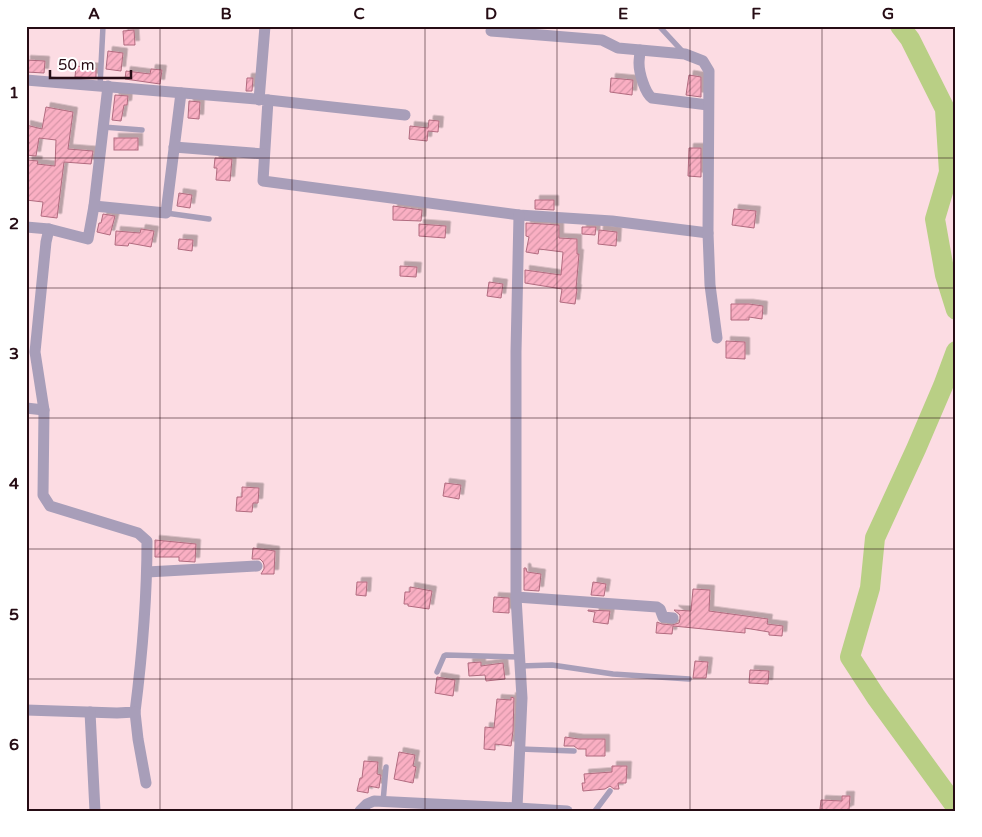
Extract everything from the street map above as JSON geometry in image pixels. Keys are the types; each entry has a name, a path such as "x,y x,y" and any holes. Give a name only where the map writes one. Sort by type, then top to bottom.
{"street":[{"path":"265,26 263,181 519,215 612,221 708,233"},
{"path":"491,30 602,40 618,48 685,54 703,61 709,71 708,233 710,285 716,338"},
{"path":"640,50 640,72 648,95 652,98 708,105"},
{"path":"26,80 263,100 404,115"},
{"path":"26,227 49,228 88,239 94,206 103,127 104,86"},
{"path":"94,206 166,213 181,93"},
{"path":"174,148 264,154"},
{"path":"517,808 522,698 516,597 516,352 519,215"},
{"path":"49,228 35,352 44,410 43,495 50,506 138,533 146,541 147,572 136,712 138,739 146,783"},
{"path":"26,408 44,410"},
{"path":"147,572 257,566"},
{"path":"516,597 657,607 660,609 663,618 673,618"},
{"path":"26,710 136,712"},
{"path":"90,712 95,811"},
{"path":"360,811 374,801 567,811"}],"lane":[{"path":"103,26 104,86"},
{"path":"659,26 685,54"},
{"path":"103,127 142,130"},
{"path":"166,213 209,219"},
{"path":"437,672 446,655 552,665 613,674 689,679"},
{"path":"520,750 574,751"},
{"path":"383,802 386,767"},
{"path":"595,811 610,791"}],"building":[{"path":"134,30 135,45 124,45 123,31"},
{"path":"108,51 123,53 121,71 106,69"},
{"path":"26,60 45,61 44,73 26,72"},
{"path":"76,66 96,68 96,78 75,77"},
{"path":"151,69 162,70 160,84 125,79 126,71 150,74"},
{"path":"689,75 701,77 701,97 686,95"},
{"path":"247,78 253,78 252,91 246,91"},
{"path":"611,78 633,80 632,95 610,92"},
{"path":"115,95 128,96 121,121 112,120"},
{"path":"189,101 200,102 199,119 188,118"},
{"path":"46,107 73,112 68,149 93,151 91,164 64,162 57,218 41,216 43,202 26,200 28,160 38,161 37,164 55,166 56,140 39,138 36,156 26,155 29,142 26,141 26,125 42,129"},
{"path":"429,120 439,121 438,132 428,131 427,141 409,139 410,126 428,128"},
{"path":"114,138 138,138 138,150 114,150"},
{"path":"689,148 701,148 701,177 688,176"},
{"path":"215,158 232,159 230,181 216,180 217,168 214,168"},
{"path":"179,193 192,195 190,208 177,206"},
{"path":"535,200 554,200 554,210 535,209"},
{"path":"393,206 422,210 421,221 393,220"},
{"path":"734,209 756,211 754,228 732,225"},
{"path":"103,214 115,216 110,235 97,232"},
{"path":"526,223 559,225 559,238 577,239 577,254 579,254 575,304 560,302 562,289 525,283 525,270 561,275 563,252 539,249 538,254 526,252 529,237 526,236"},
{"path":"419,224 446,226 445,238 419,236"},
{"path":"582,227 596,227 595,235 582,234"},
{"path":"141,229 154,231 151,247 129,243 128,246 115,245 116,231 140,233"},
{"path":"599,230 617,232 616,246 598,244"},
{"path":"179,239 193,240 192,251 178,249"},
{"path":"400,266 417,267 416,277 400,276"},
{"path":"489,282 503,284 501,298 487,296"},
{"path":"731,304 763,306 762,319 749,317 749,320 731,320"},
{"path":"726,341 745,342 745,359 726,358"},
{"path":"445,483 461,485 459,499 443,496"},
{"path":"242,487 259,488 258,503 253,503 252,512 236,511 237,497 242,497"},
{"path":"155,540 196,544 195,562 179,561 179,557 155,557"},
{"path":"253,548 275,551 274,574 261,574 264,565 260,559 252,559"},
{"path":"524,568 526,568 527,572 541,574 539,591 524,590"},
{"path":"357,582 367,582 366,596 356,595"},
{"path":"593,582 606,584 604,596 591,595"},
{"path":"410,587 432,591 429,609 404,604 405,592 410,592"},
{"path":"693,589 710,590 709,611 768,619 767,624 783,626 782,636 769,635 769,632 745,628 745,633 673,626 672,634 656,633 657,622 672,625 679,623 680,615 674,610 691,611"},
{"path":"494,597 509,598 509,613 493,612"},
{"path":"588,610 610,611 608,624 593,622 595,612"},
{"path":"695,661 708,662 706,678 693,678"},
{"path":"481,662 481,666 503,663 505,679 486,681 485,675 469,676 468,663"},
{"path":"750,670 769,671 768,684 749,683"},
{"path":"437,677 455,680 453,696 435,693"},
{"path":"511,697 514,698 511,746 495,744 495,750 484,749 485,727 494,728 497,699 511,700"},
{"path":"565,737 605,739 605,756 586,756 586,749 564,746"},
{"path":"399,752 415,755 413,766 416,767 413,783 394,779"},
{"path":"364,761 378,762 377,774 381,775 379,788 369,786 368,793 357,791 360,778 362,778"},
{"path":"612,766 627,766 626,783 618,783 619,789 614,789 610,786 605,789 583,791 582,783 585,783 584,774 612,772"},
{"path":"842,796 850,796 849,810 827,811 820,809 821,800 842,801"}],"waterway":[{"path":"900,26 910,39 945,109 949,172 935,219 945,275 956,310"},
{"path":"956,351 916,449 875,538 870,588 850,657 876,697 956,807"}]}
